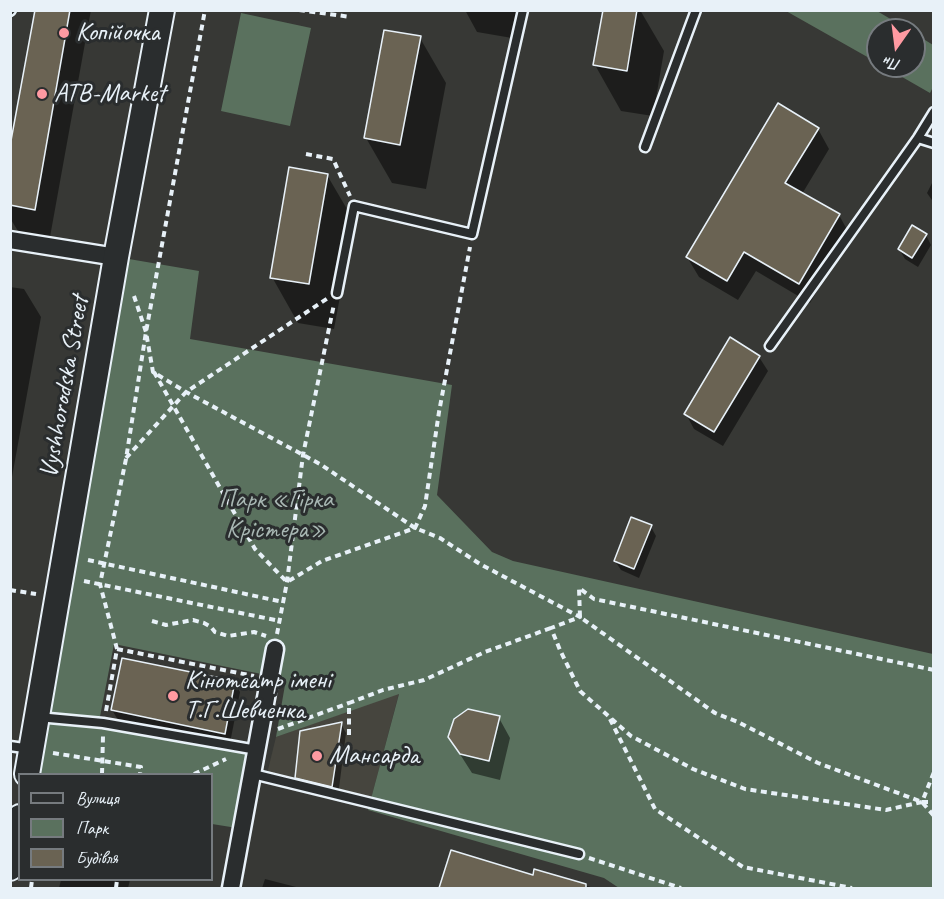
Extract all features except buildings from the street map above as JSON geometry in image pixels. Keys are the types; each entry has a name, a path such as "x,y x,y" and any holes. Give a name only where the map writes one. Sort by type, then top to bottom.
{"main road":[{"name":"Vyshhorodska Street","path":"27,773 116,257 162,10"},
{"path":"10,868 18,827"}],"street":[{"path":"10,240 116,257"},
{"path":"231,888 253,774 255,744 275,647"}],"lane":[{"path":"337,293 354,206 472,234 523,10"},
{"path":"645,147 696,10"},
{"path":"770,346 918,138 933,112"},
{"path":"918,138 933,143"},
{"path":"37,716 255,744"},
{"path":"253,774 579,854"}],"path":[{"path":"102,773 104,723 117,649 100,584 126,459 146,332 205,10"},
{"path":"299,10 351,17"},
{"path":"306,154 333,159 354,206"},
{"path":"287,582 322,561 415,528 425,506 439,412 472,234"},
{"path":"126,459 186,392 337,293"},
{"path":"275,647 287,582 303,455 337,293"},
{"path":"134,296 146,332 153,372 255,549 287,582"},
{"path":"153,372 320,464 415,528 440,538 480,564 580,617 715,712 818,763 922,802 933,816"},
{"path":"87,560 283,602"},
{"path":"84,581 280,621"},
{"path":"580,617 579,588 594,599 933,670"},
{"path":"10,590 36,594"},
{"path":"196,773 255,744 349,703 383,690 424,680 485,652 580,617"},
{"path":"152,621 166,625 193,620 204,623 221,635 228,636 254,632 268,637 275,647"},
{"path":"551,628 580,691 631,736 693,769 745,789 886,810 922,802 933,802"},
{"path":"117,649 269,679"},
{"path":"349,703 349,735"},
{"path":"608,716 655,809 743,867 852,888"},
{"path":"32,749 141,767 140,773"},
{"path":"922,802 933,772"},
{"path":"579,854 681,888"}],"shaded area":[{"path":"399,693 371,799 267,774 276,737"}],"green space":[{"path":"786,11 877,11 889,18 866,18 866,56"},
{"path":"241,13 311,28 290,126 221,111"},
{"path":"926,41 933,45 933,87 930,93 904,78 926,78"},
{"name":"Парк «Гірка Крістера»","path":"129,259 199,271 190,339 452,385 437,495 492,552 513,561 933,654 933,888 619,888 604,878 368,810 399,694 276,737 286,679 114,644 98,727 249,754 237,828 213,824 213,773 37,773"}],"place":[{"name":"Копійочка","path":"64,33"},
{"name":"ATB-Market","path":"42,94"},
{"name":"Кінотеатр імені Т.Г.Шевченка","path":"173,696"},
{"name":"Мансарда","path":"317,756"}]}
